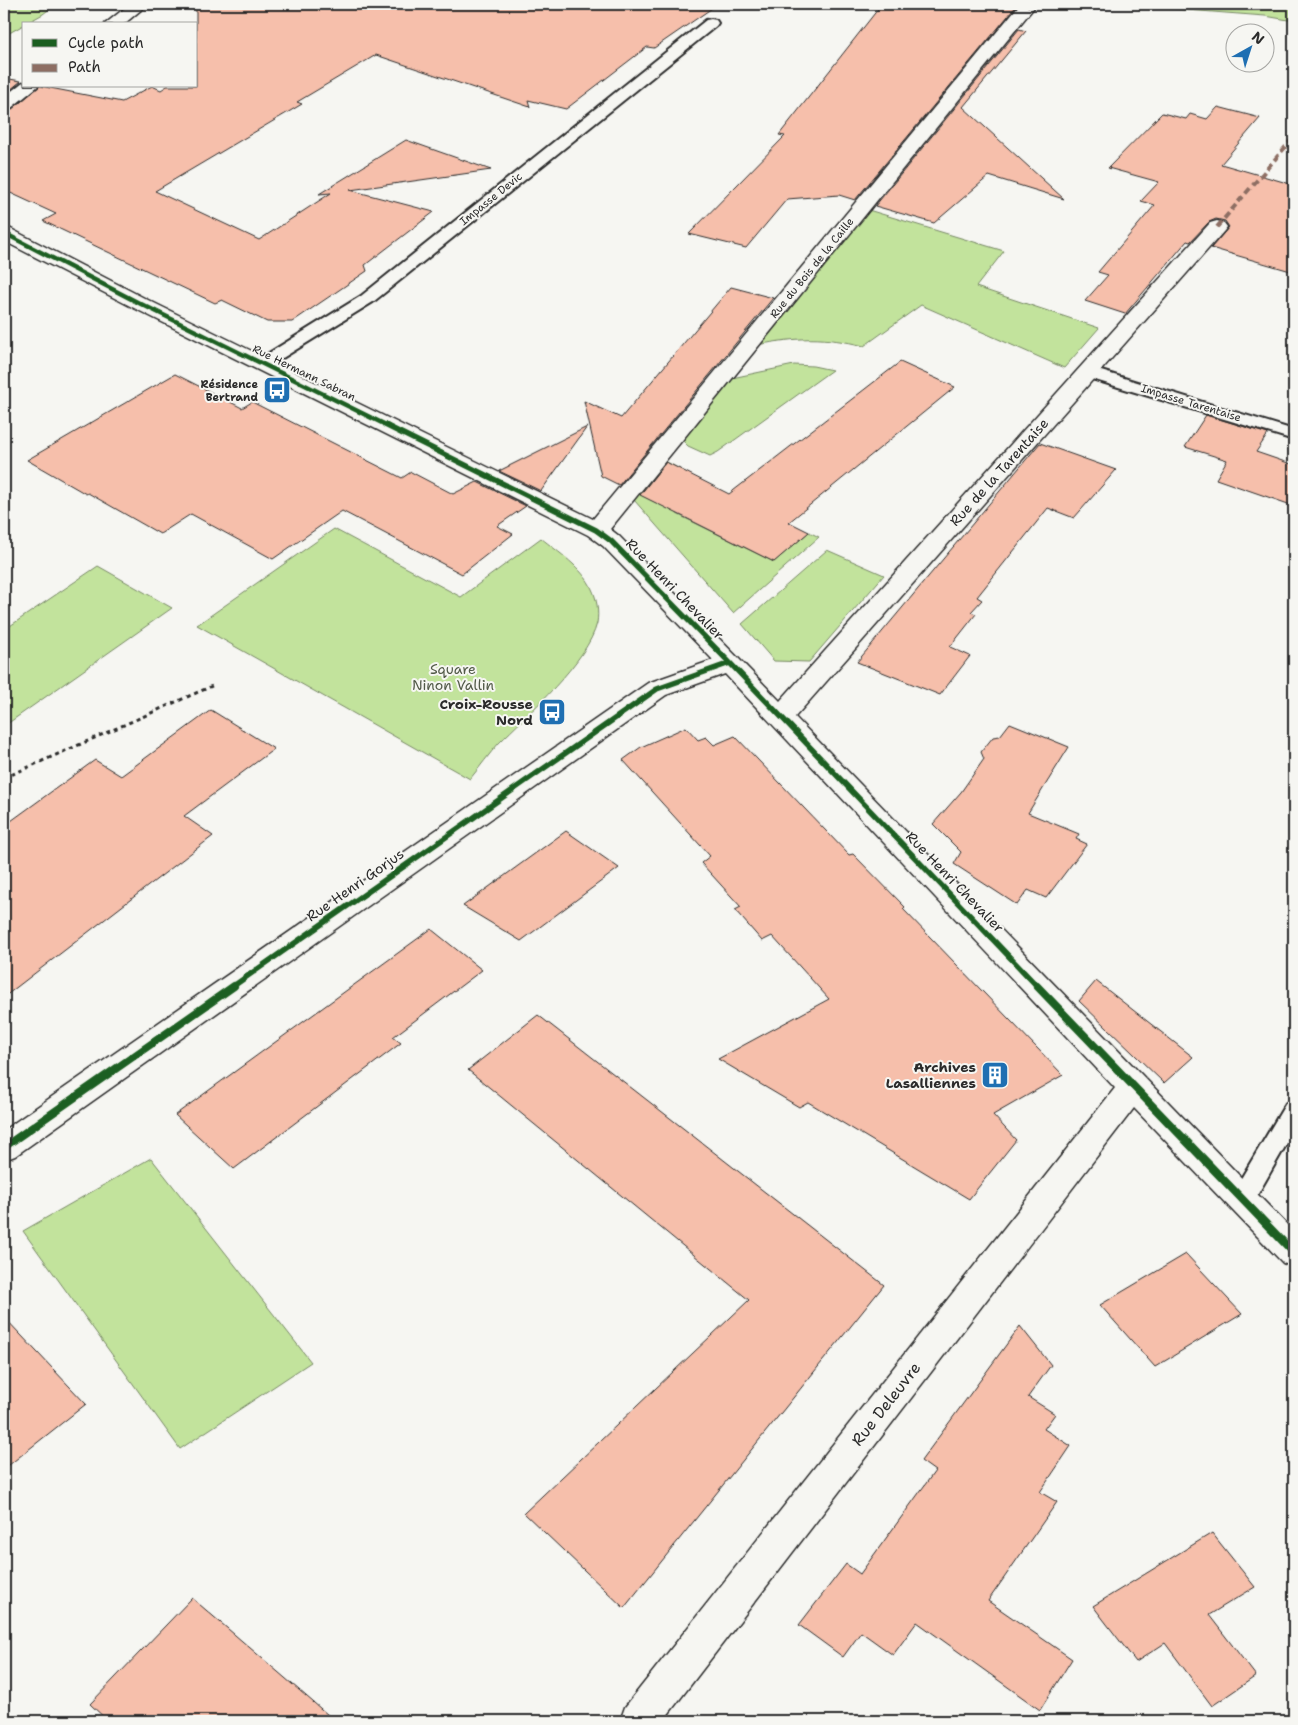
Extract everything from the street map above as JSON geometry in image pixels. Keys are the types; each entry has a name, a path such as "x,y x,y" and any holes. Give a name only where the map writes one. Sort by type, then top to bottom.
{"street":[{"path":"116,22 140,4"},
{"name":"Rue du Bois de la Caille","path":"596,530 1027,6"},
{"path":"4,105 26,88"},
{"name":"Rue de la Tarentaise","path":"780,717 1217,226"},
{"name":"Rue Hermann Sabran","path":"4,233 596,530"},
{"name":"Rue Henri Chevalier","path":"596,530 611,541 730,662 780,717 1133,1087 1294,1253"},
{"name":"Rue Henri Gorjus","path":"4,1146 657,689 730,662"},
{"name":"Rue Deleuvre","path":"640,1721 1133,1087"}],"lane":[{"name":"Impasse Devic","path":"262,364 367,299 711,22"},
{"name":"Impasse Tarentaise","path":"1088,372 1294,435"},
{"path":"1242,1199 1294,1110"}],"path":[{"path":"4,778 212,686"}],"green space":[{"path":"4,4 56,4 29,22 22,22 22,26 4,36"},
{"path":"1108,4 1294,4 1294,21 1265,16"},
{"path":"865,209 1004,251 976,287 1099,328 1064,368 921,305 864,346 823,339 785,340 757,345"},
{"path":"794,365 832,370 710,456 688,446 682,440 732,378"},
{"path":"665,461 687,473 677,514 774,562 809,532 819,537 733,613 634,500"},
{"name":"Square Ninon Vallin","path":"334,529 461,597 541,538 570,561 588,581 598,610 597,623 582,654 555,687 499,743 470,779 197,625"},
{"path":"827,550 884,575 809,662 774,661 742,624"},
{"path":"98,566 172,608 7,724 4,721 4,630"},
{"path":"151,1158 311,1362 180,1449 23,1231"}],"building":[{"path":"196,4 718,4 654,48 647,47 566,109 528,100 530,107 376,55 297,102 302,104 155,191 259,240 331,193 319,194 406,140 491,170 350,190 434,212 365,265 367,271 292,322 267,322 222,300 215,303 43,221 56,214 4,190 4,112 11,110 38,88 50,88 122,102 148,88 161,90 164,88 198,88 198,22 196,22"},
{"path":"882,4 1018,4 855,200 839,195 787,199 746,248 689,234 785,136 779,135"},
{"path":"1019,29 1026,31 963,107 1064,199 989,176 934,223 875,206"},
{"path":"4,78 21,81 4,95"},
{"path":"1218,107 1260,118 1221,164 1294,185 1294,272 1211,248 1229,227 1225,221 1216,219 1209,222 1190,242 1187,241 1125,314 1085,301 1108,275 1098,272 1155,205 1141,201 1159,182 1108,168 1162,113 1186,119 1190,114 1207,119"},
{"path":"731,287 773,298 619,485 601,476 584,401 621,418"},
{"path":"900,362 955,387 789,522 809,532 774,562 640,495 666,462 729,494"},
{"path":"175,374 242,408 252,402 402,478 411,472 453,494 477,482 526,506 497,526 513,534 462,574 342,511 273,559 191,514 160,534 27,460"},
{"path":"1206,415 1268,434 1256,452 1294,465 1294,506 1216,479 1227,460 1185,447"},
{"path":"587,427 541,491 499,471"},
{"path":"1040,443 1116,470 1074,518 1048,508 977,597 982,600 971,612 976,614 950,647 970,656 940,695 857,662"},
{"path":"211,710 274,749 184,816 213,836 4,997 4,826 95,760 121,776"},
{"path":"1010,723 1069,747 1028,813 1079,834 1076,839 1087,844 1046,898 1028,890 1017,905 954,864 961,852 933,824 961,792 984,759 981,752 993,737 1000,736"},
{"path":"686,727 698,740 706,737 714,745 735,736 849,855 853,854 905,907 903,909 1063,1075 993,1115 1016,1140 969,1199 808,1102 799,1107 718,1059 829,999 772,936 762,941 735,910 741,907 701,863 710,856 623,760 641,747"},
{"path":"566,831 619,868 521,941 463,906"},
{"path":"431,929 482,970 393,1037 401,1043 234,1169 175,1115"},
{"path":"1096,981 1193,1057 1164,1083 1079,1001"},
{"path":"538,1015 884,1285 624,1608 524,1513 749,1300 468,1070"},
{"path":"1186,1254 1242,1314 1155,1367 1100,1305"},
{"path":"4,1317 86,1404 4,1469"},
{"path":"1020,1326 1051,1365 1028,1397 1055,1414 1044,1429 1071,1446 1040,1492 1057,1502 988,1601 1072,1659 1040,1710 917,1622 893,1655 861,1632 843,1657 799,1625 846,1564 860,1574 935,1471 921,1461"},
{"path":"1212,1533 1255,1587 1209,1615 1256,1676 1212,1706 1165,1643 1136,1662 1093,1606"},
{"path":"192,1598 335,1721 108,1721 90,1704"}],"marked path":[{"path":"1217,227 1294,137"}],"cycle path":[{"path":"4,233 141,304 596,530 611,541 1294,1253"},
{"path":"4,1147 657,689 730,663"}],"place":[{"name":"Résidence Bertrand","path":"277,390"},
{"name":"Croix-Rousse Nord","path":"552,712"},
{"name":"Archives Lasalliennes","path":"995,1075"}]}
